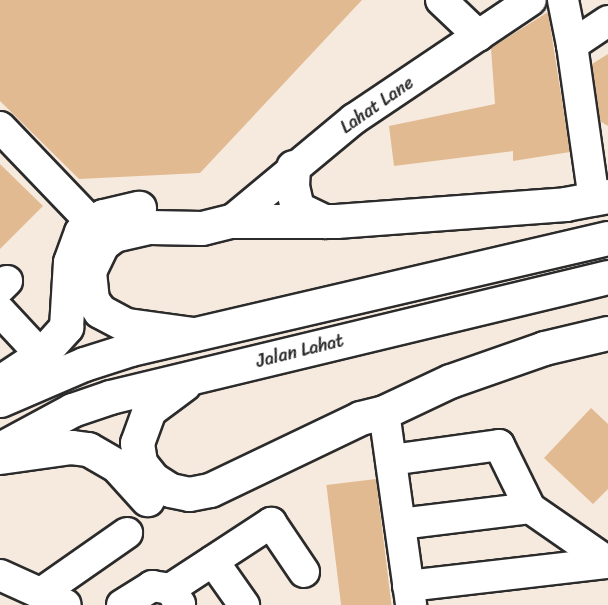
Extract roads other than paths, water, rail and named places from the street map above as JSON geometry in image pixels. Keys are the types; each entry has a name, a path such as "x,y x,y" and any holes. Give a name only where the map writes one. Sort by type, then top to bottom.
{"main road":[{"path":"293,167 292,186 297,208 324,221"},
{"path":"193,334 113,321 92,300 89,271 102,244 114,235 150,227 202,228 231,221 324,221 601,197"},
{"path":"0,382 41,355 66,327 70,262 75,244 91,222 126,209 150,207 203,209 231,221"},
{"path":"0,400 84,364 193,334 608,238"},
{"name":"Jalan Lahat","path":"0,449 72,410 197,376 608,277"},
{"path":"197,376 165,395 149,410 137,443 140,463 153,479 170,490 189,494 210,490 360,418 384,412 494,365 608,333"},
{"path":"0,457 70,447 88,449 117,466 152,502 169,510 190,513 208,509 247,490 364,427 384,412"}],"street":[{"path":"441,0 479,36"},
{"name":"Lahat Lane","path":"231,221 293,167 354,119 531,0"},
{"path":"563,0 599,161 601,197"},
{"path":"572,45 608,21"},
{"path":"0,127 91,222"},
{"path":"0,311 41,355"},
{"path":"384,412 410,595 608,562"},
{"path":"391,460 499,445 530,508 608,562"},
{"path":"400,524 530,508"},
{"path":"122,605 152,586 175,597 213,561 271,523 304,572"},
{"path":"0,574 54,599 127,533"},
{"path":"213,561 244,605"}]}
